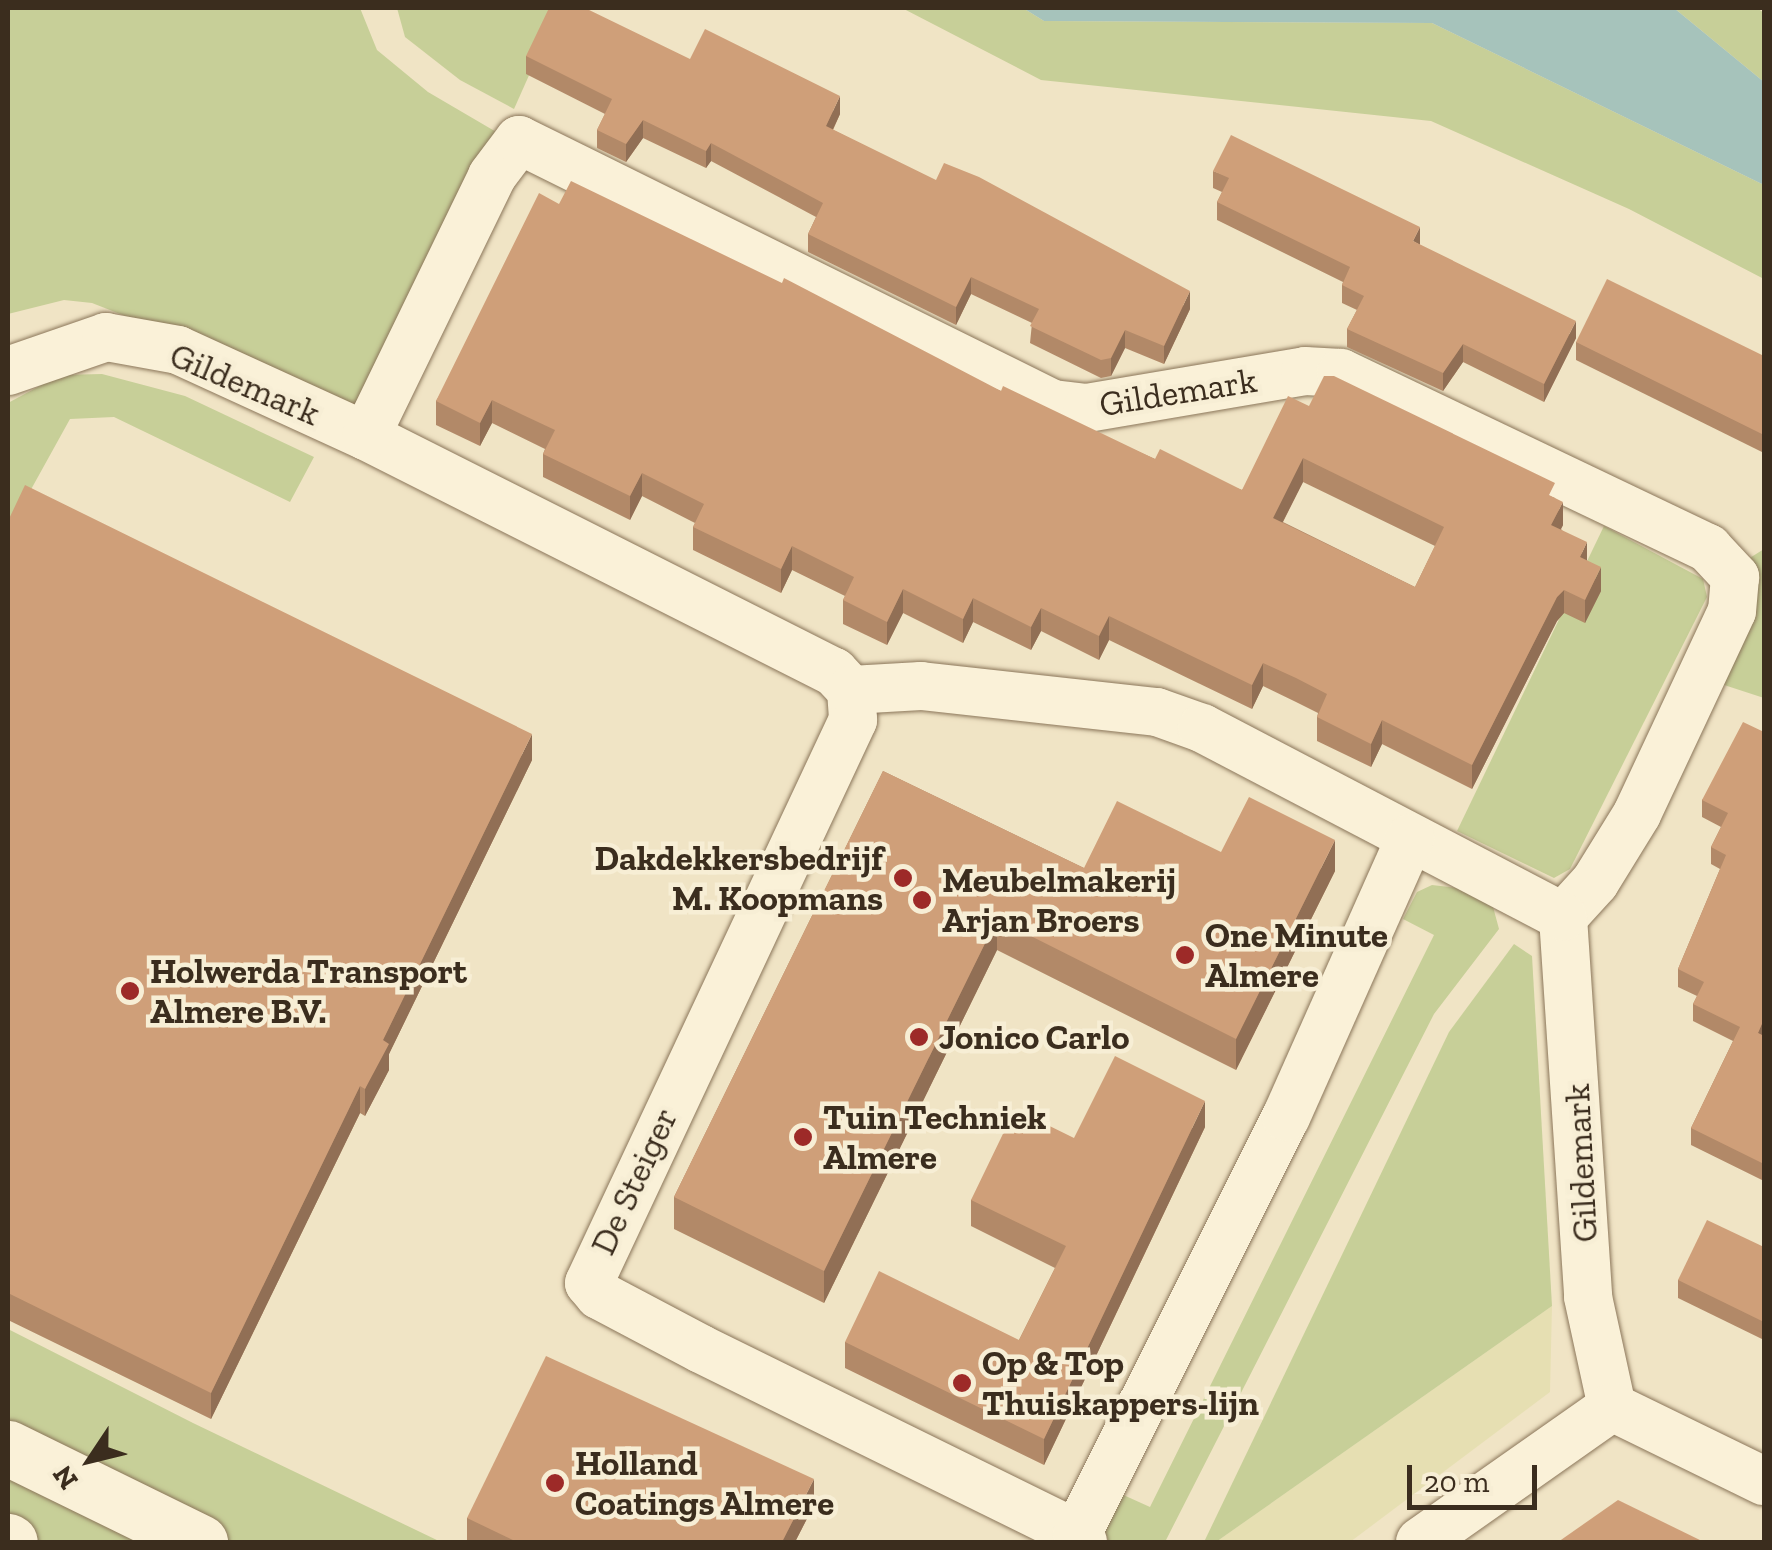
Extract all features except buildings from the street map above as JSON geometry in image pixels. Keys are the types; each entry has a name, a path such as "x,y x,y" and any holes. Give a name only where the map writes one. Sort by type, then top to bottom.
{"main road":[{"path":"8,1448 200,1542"}],"street":[{"name":"Gildemark","path":"366,436 492,176 519,140 1053,404 1087,408 1305,371 1342,373 1708,548 1735,577 1732,611 1637,814 1595,882 1563,917 1588,1298 1612,1408"},
{"name":"Gildemark","path":"8,371 106,337 178,350 366,436 834,672 851,690"},
{"path":"851,690 922,686 1157,712 1202,728 1563,917"},
{"name":"De Steiger","path":"851,690 853,720 589,1283 599,1295 701,1348 1080,1538 1286,1117 1410,838"},
{"path":"1420,1542 1612,1408 1764,1482"}],"shaded area":[{"path":"1552,1306 1550,1392 1350,1542 1216,1542"}],"green space":[{"path":"8,8 360,8 377,50 428,92 498,133 355,406 92,303 64,300 8,314"},
{"path":"397,8 559,8 514,109 460,80 405,37"},
{"path":"902,8 1023,8 1044,21 1432,23 1764,185 1764,279 1629,209 1431,121 1041,80"},
{"path":"1674,8 1757,8 1764,13 1764,82"},
{"path":"102,374 185,396 314,457 290,502 114,417 70,419 8,531 8,403 60,375"},
{"path":"1604,526 1703,579 1707,597 1570,869 1554,878 1457,831"},
{"path":"1764,549 1764,698 1715,682 1745,561"},
{"path":"1432,885 1466,889 1492,903 1499,929 1434,1014 1165,1542 1109,1542 1102,1526 1119,1493 1150,1507 1434,935 1403,919 1417,892"},
{"path":"1514,944 1532,956 1552,1306 1216,1542 1204,1542 1449,1032"},
{"path":"8,1329 441,1542 221,1542 121,1494 8,1420"},
{"path":"8,1474 165,1542 37,1542 8,1528"}],"water":[{"path":"1023,8 1674,8 1764,82 1764,185 1432,23 1044,21"}],"place":[{"name":"Dakdekkersbedrijf M. Koopmans","path":"903,878"},
{"name":"Meubelmakerij Arjan Broers","path":"922,900"},
{"name":"One Minute Almere","path":"1185,955"},
{"name":"Holwerda Transport Almere B.V.","path":"130,991"},
{"name":"Jonico Carlo","path":"919,1037"},
{"name":"Tuin Techniek Almere","path":"803,1137"},
{"name":"Op & Top Thuiskappers-lijn","path":"962,1383"},
{"name":"Holland Coatings Almere","path":"555,1483"}]}
